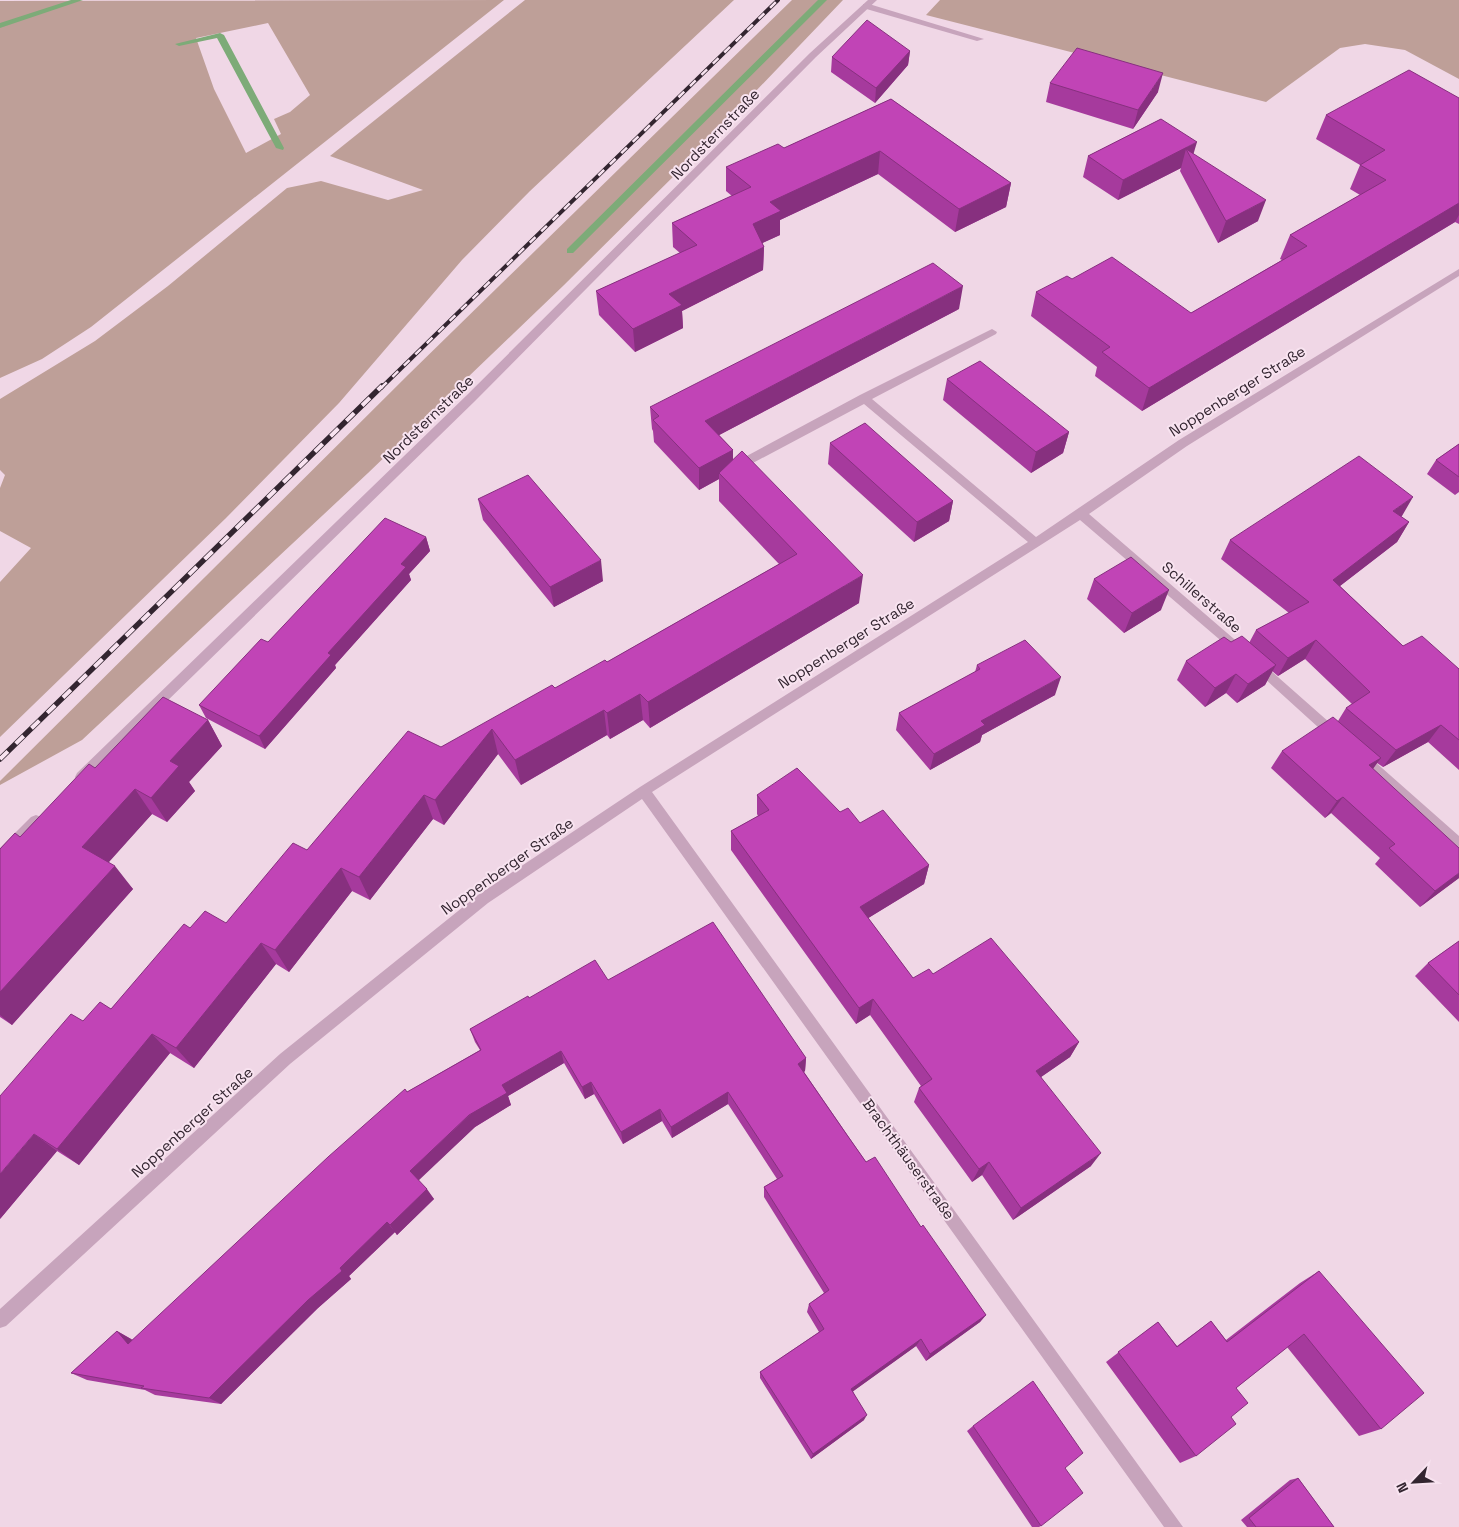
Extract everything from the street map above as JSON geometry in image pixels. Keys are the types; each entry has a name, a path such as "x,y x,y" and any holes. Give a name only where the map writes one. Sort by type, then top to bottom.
{"street":[{"path":"870,3 980,39"},
{"name":"Nordsternstraße","path":"71,787 573,298 813,55 870,3"},
{"name":"Noppenberger Straße","path":"0,1320 286,1059 483,899 644,791 1081,514 1183,443 1459,272"},
{"path":"748,460 992,332"},
{"path":"864,398 1036,543"},
{"name":"Schillerstraße","path":"1081,514 1459,844"},
{"name":"Brachthäuserstraße","path":"644,791 1174,1527"},
{"path":"0,856 42,814"}],"shaded area":[{"path":"504,0 91,327 42,359 0,378 0,1","holes":["268,23 310,95 290,112 274,119 281,134 246,153 214,89 196,38"]},
{"path":"525,0 734,0 530,191 462,260 339,403 226,518 0,737 0,582 31,548 0,531 0,488 5,475 0,470 0,399 95,341 168,286 287,188 321,181 388,200 423,190 330,156"},
{"path":"792,0 843,0 687,163 563,286 368,473 82,740 0,785 0,781 409,374"},
{"path":"940,0 1459,0 1459,79 1405,50 1365,44 1340,48 1266,102 926,15"}],"building":[{"path":"867,20 910,51 876,88 832,57"},
{"path":"1077,48 1163,73 1138,110 1050,83"},
{"path":"1409,70 1459,98 1459,203 1149,388 1102,352 1110,347 1036,292 1067,276 1072,279 1112,257 1191,313 1307,246 1290,235 1386,180 1360,165 1385,150 1326,115"},
{"path":"891,99 1011,183 959,209 880,151 770,202 781,211 753,224 764,247 669,294 682,305 633,329 596,291 697,245 672,223 751,187 726,167 778,144 784,148"},
{"path":"1161,119 1197,142 1123,180 1088,156"},
{"path":"1186,149 1266,200 1226,221"},
{"path":"933,263 963,286 705,421 733,450 699,468 653,420 659,416 650,407"},
{"path":"980,361 1069,432 1036,452 947,379"},
{"path":"865,423 953,501 917,522 830,443"},
{"path":"1459,444 1459,477 1436,460"},
{"path":"742,451 863,575 648,702 640,694 607,713 604,710 515,760 492,729 435,800 424,795 359,877 341,868 275,950 261,943 176,1048 152,1034 57,1149 34,1134 0,1174 0,1096 71,1014 83,1021 100,1002 111,1009 184,924 190,928 205,911 226,923 293,843 307,850 408,731 441,747 552,685 555,688 605,660 607,662 797,554 719,473"},
{"path":"1359,456 1413,497 1393,511 1409,522 1333,580 1403,646 1422,636 1459,669 1459,740 1441,725 1396,750 1346,708 1370,692 1316,640 1288,658 1256,630 1309,602 1230,540"},
{"path":"528,475 601,560 550,587 478,499"},
{"path":"385,518 426,537 401,564 406,567 328,653 331,655 259,736 199,705 261,639 268,642"},
{"path":"1131,557 1169,590 1132,613 1094,579"},
{"path":"1242,636 1276,665 1248,684 1236,674 1215,688 1186,661 1224,637 1231,642"},
{"path":"1025,640 1061,677 981,721 985,725 934,754 899,713 980,669 977,665"},
{"path":"163,697 208,720 170,761 179,766 151,798 135,789 82,847 115,866 0,992 0,849 15,833 20,837 89,764 95,768"},
{"path":"1333,717 1381,758 1369,765 1459,848 1459,873 1435,891 1389,848 1395,844 1343,797 1337,801 1282,751"},
{"path":"797,768 840,812 848,808 860,823 883,810 929,865 860,907 913,978 929,969 933,974 991,938 1079,1042 1036,1071 1101,1153 1021,1208 989,1162 979,1169 919,1088 932,1079 873,999 859,1008 731,831 769,810 757,795"},
{"path":"713,922 806,1058 798,1064 847,1135 866,1162 875,1157 921,1227 923,1225 986,1315 930,1354 921,1339 851,1389 867,1415 813,1454 760,1372 824,1329 809,1304 829,1290 764,1187 783,1176 728,1092 671,1127 660,1109 621,1132 591,1082 582,1087 561,1051 502,1085 507,1093 469,1115 410,1171 427,1189 390,1225 387,1222 340,1268 342,1271 308,1300 209,1398 141,1388 144,1386 71,1373 117,1331 128,1344 328,1157 405,1089 407,1092 481,1050 470,1029 595,960 608,980"},
{"path":"1459,941 1459,995 1428,963"},
{"path":"1319,1271 1424,1393 1381,1429 1304,1334 1236,1388 1248,1403 1231,1417 1236,1424 1196,1456 1118,1352 1158,1322 1177,1347 1211,1321 1227,1342"},
{"path":"1033,1381 1083,1453 1065,1468 1083,1493 1041,1526 973,1426"},
{"path":"1298,1478 1334,1527 1256,1527 1249,1518"}],"waterway":[{"path":"0,26 79,0"},
{"path":"570,251 823,0"},
{"path":"179,44 220,35 280,148"}],"railway":[{"path":"381,388 778,0"},
{"path":"0,759 382,386"}]}
